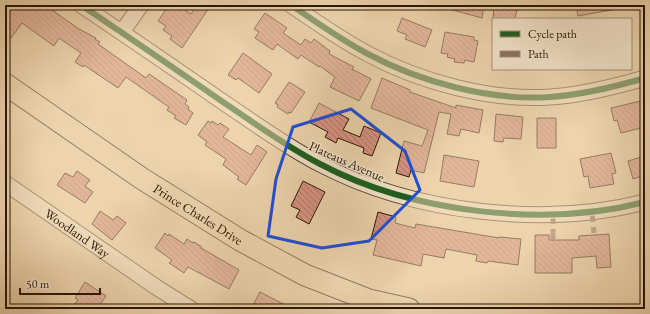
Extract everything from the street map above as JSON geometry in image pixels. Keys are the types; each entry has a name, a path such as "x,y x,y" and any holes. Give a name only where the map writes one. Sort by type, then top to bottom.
{"highway":[{"name":"Prince Charles Drive","path":"5,84 141,178 240,240 305,275 369,300 409,309"}],"street":[{"name":"Plateaus Avenue","path":"81,5 304,156 350,178 407,196 460,208 488,212 516,214 573,214 645,202"},
{"path":"122,32 141,5"},
{"path":"291,5 367,54 388,64 435,81 482,93 519,97 551,97 591,92 645,78"},
{"name":"Woodland Way","path":"5,183 156,287 191,309"}],"highlighted area":[{"path":"351,109 405,151 420,190 369,241 322,248 268,236 276,179 293,127"}],"building":[{"path":"5,5 45,5 79,29 96,38 95,39 100,42 98,44 146,78 149,74 187,100 185,104 193,113 186,125 174,118 176,116 167,110 169,107 126,77 118,88 84,65 83,67 75,62 81,53 59,38 54,46 22,23 11,38 5,34 10,26 5,23"},
{"path":"169,5 178,5 191,14 197,5 211,5 182,48 170,39 172,36 163,30 166,26 158,21"},
{"path":"445,5 484,5 482,18 445,8"},
{"path":"494,5 509,5 508,8 517,9 515,18 493,18"},
{"path":"576,5 617,5 617,9 578,16"},
{"path":"265,13 287,28 283,33 301,45 305,39 311,43 314,39 330,51 329,54 354,67 352,69 371,79 359,101 330,87 335,77 320,66 319,67 301,55 298,59 277,44 273,50 255,38 259,32 254,29"},
{"path":"402,18 432,30 425,47 405,39 407,35 397,31"},
{"path":"445,32 474,37 474,40 478,41 474,62 465,60 464,63 454,62 455,59 447,57 448,54 441,53"},
{"path":"243,53 272,74 259,93 238,78 236,80 228,75"},
{"path":"382,78 410,90 410,92 456,108 456,105 483,110 479,133 461,129 459,136 447,134 451,114 439,112 424,173 411,170 409,177 396,173 404,141 422,146 428,130 371,108"},
{"path":"289,82 305,92 291,113 289,112 288,114 277,107 278,105 275,103"},
{"path":"645,100 645,127 621,133 617,120 614,121 611,108"},
{"path":"319,103 349,119 343,130 360,137 364,126 381,133 372,156 363,153 364,148 338,138 336,143 325,137 328,132 309,122"},
{"path":"496,114 523,117 521,139 504,138 503,142 494,141"},
{"path":"537,118 556,118 556,148 537,148"},
{"path":"208,121 211,123 212,121 218,125 220,123 229,129 223,137 251,155 257,145 267,152 246,185 237,179 239,177 223,165 226,159 205,145 207,142 198,135"},
{"path":"611,153 616,173 612,174 614,184 590,188 588,176 584,177 580,159"},
{"path":"444,155 479,161 474,187 440,181"},
{"path":"645,156 645,175 633,179 628,161"},
{"path":"77,171 90,180 85,186 93,192 85,203 57,185 65,173 73,177"},
{"path":"303,181 325,192 309,224 296,217 300,210 291,206"},
{"path":"100,211 113,220 117,216 126,223 112,240 92,224"},
{"path":"378,212 396,217 395,223 415,228 416,224 499,238 521,239 518,265 476,261 477,255 446,249 444,258 423,254 421,266 373,255 377,240 371,239"},
{"path":"165,233 184,244 187,239 193,243 194,242 202,247 201,248 239,270 229,289 188,267 184,273 169,263 172,260 155,248"},
{"path":"609,234 611,267 597,268 596,256 572,258 572,273 535,273 535,235 549,235 549,240 579,240 579,236"},
{"path":"85,282 106,296 97,309 92,309 86,305 83,309 81,309 74,305 78,300 75,298"},
{"path":"260,292 293,309 251,309"}],"marked path":[{"path":"592,212 594,233"},
{"path":"553,214 553,244"}],"cycle path":[{"path":"81,5 282,142 320,164 357,181 396,194 437,204 480,211 522,214 565,214 606,210 645,202"},
{"path":"291,5 348,43 388,64 433,81 480,93 527,97 562,96 598,90 645,78"}]}
